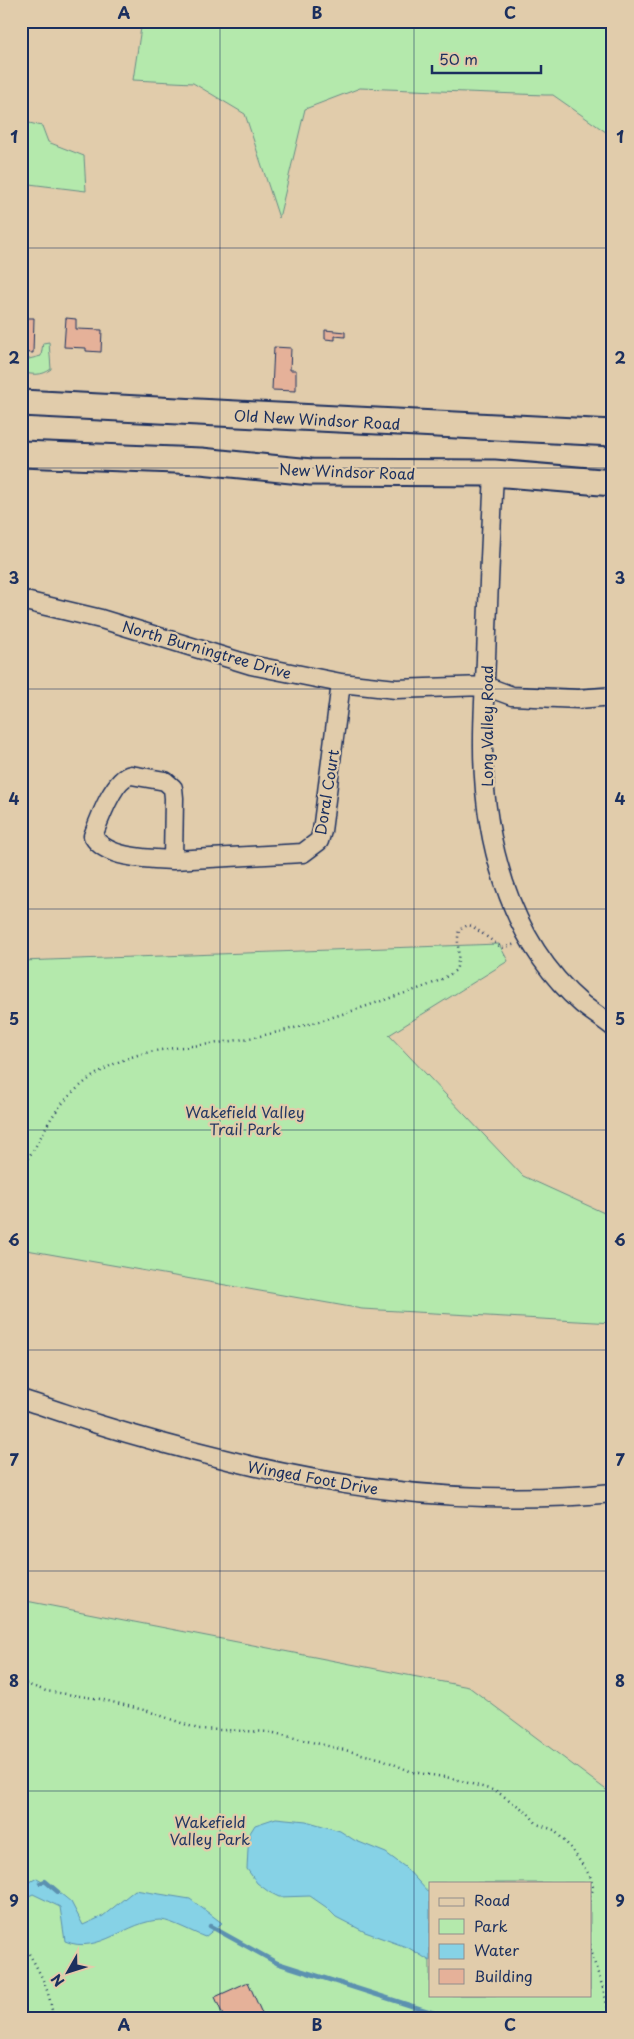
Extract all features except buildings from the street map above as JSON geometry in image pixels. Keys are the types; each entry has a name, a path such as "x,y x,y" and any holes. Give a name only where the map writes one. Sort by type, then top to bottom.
{"main road":[{"name":"Old New Windsor Road","path":"21,403 613,433"},
{"name":"New Windsor Road","path":"21,454 201,461 311,472 494,473 613,483"}],"street":[{"name":"Long Valley Road","path":"494,473 483,758 491,839 502,876 529,940 568,990 582,1004 613,1027"},
{"name":"North Burningtree Drive","path":"21,600 101,619 251,665 341,683 396,689 485,686"},
{"name":"Doral Court","path":"173,860 173,788 165,781 158,779 126,776 115,788 93,836 97,843 120,854 173,860 303,853 319,840 322,831 341,683"},
{"path":"485,686 512,696 579,698 613,696"},
{"name":"Winged Foot Drive","path":"21,1399 98,1425 234,1462 352,1486 486,1496 557,1496 613,1493"}],"path":[{"path":"21,1166 37,1146 50,1121 63,1104 75,1091 111,1065 160,1049 242,1040 290,1029 336,1016 438,982 456,970 460,956 458,936 460,930 468,925 502,948 529,940"},
{"path":"21,1682 46,1691 100,1699 148,1711 198,1729 270,1732 382,1759 412,1772 451,1778 496,1791 527,1812 537,1824 554,1830 571,1848 590,1876 592,1882"},
{"path":"21,1941 43,1976 52,2002 53,2018"},
{"path":"592,1956 603,1988 610,2018"}],"green space":[{"path":"142,21 613,21 613,137 553,95 360,88 305,109 279,218 245,114 193,83 133,80"},
{"path":"21,121 42,126 48,142 84,156 86,191 21,183"},
{"path":"49,342 51,369 37,374 21,372 21,361 41,356 43,343"},
{"name":"Wakefield Valley Trail Park","path":"499,944 508,961 389,1035 523,1176 613,1217 613,1323 362,1309 21,1249 21,961"},
{"name":"Wakefield Valley Park","path":"21,1600 469,1687 613,1795 613,2018 21,2018"}],"water":[{"path":"276,1818 306,1821 340,1831 354,1840 386,1853 405,1867 429,1893 429,1960 409,1948 365,1932 336,1917 310,1896 279,1897 257,1883 247,1869 250,1833 255,1825"},
{"path":"37,1878 54,1888 71,1902 83,1925 103,1916 135,1890 190,1899 222,1923 205,1937 161,1920 137,1925 101,1941 77,1944 65,1941 60,1907 33,1894 21,1900 21,1887"}],"waterway":[{"path":"40,1883 45,1881 58,1892"},
{"path":"210,1926 277,1963 437,2014 458,2018"}]}
